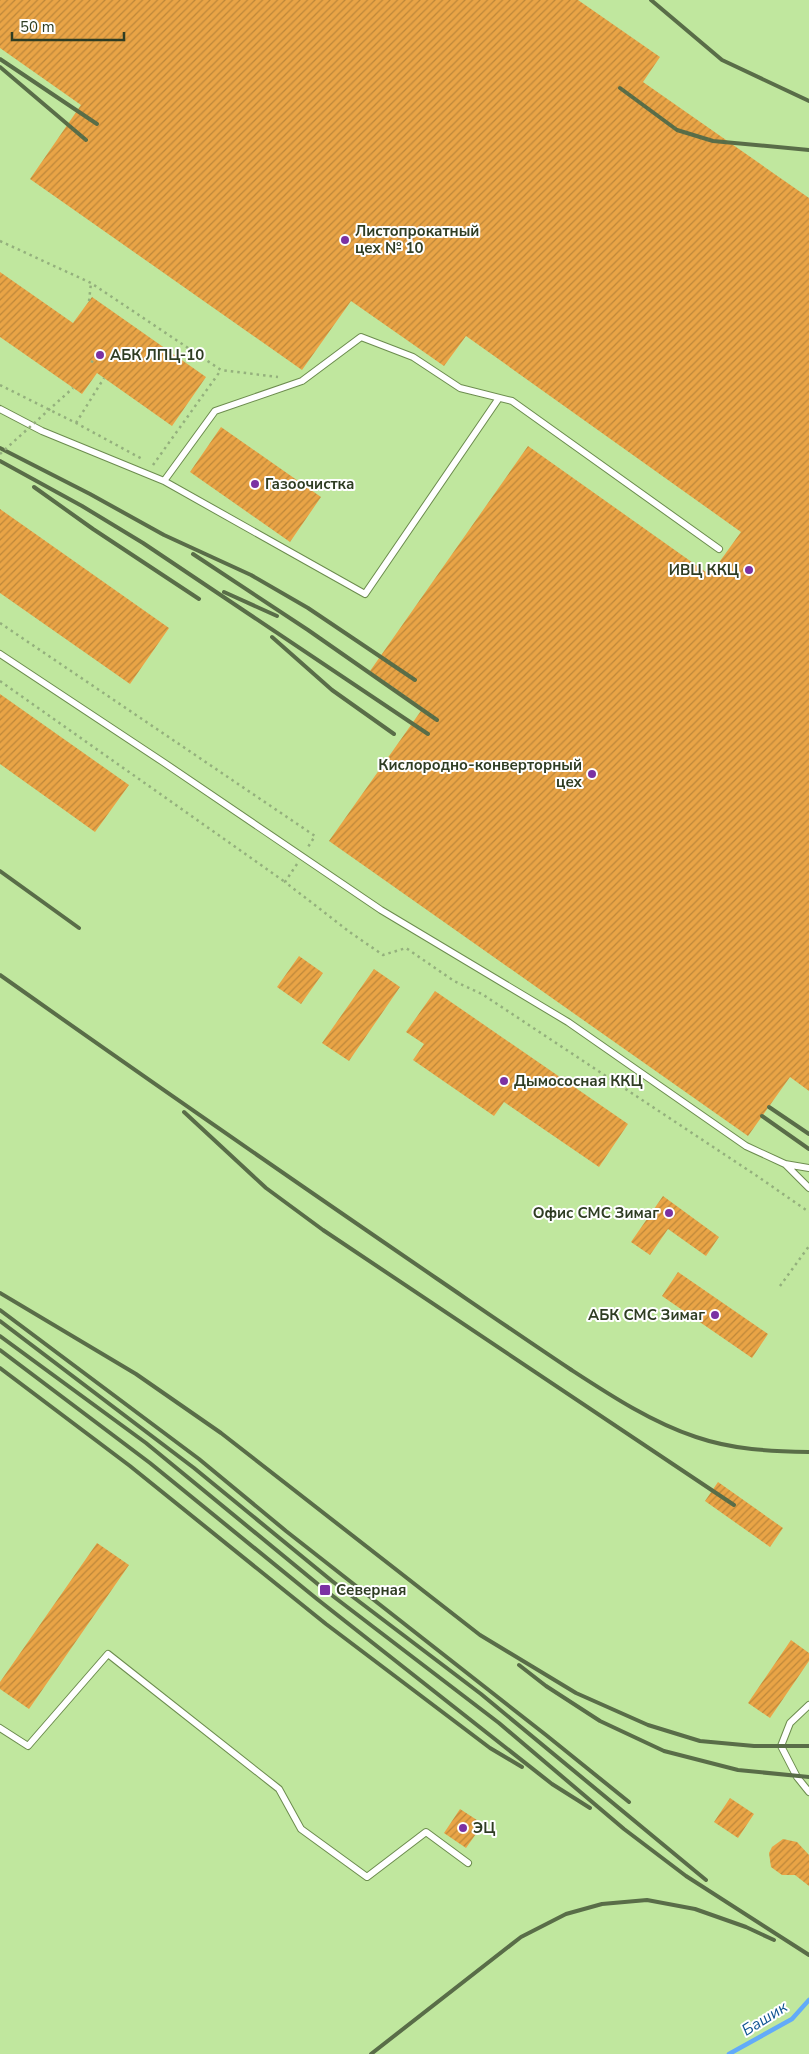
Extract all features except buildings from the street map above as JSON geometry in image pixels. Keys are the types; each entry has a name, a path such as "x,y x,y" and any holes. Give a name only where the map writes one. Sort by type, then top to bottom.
{"lane":[{"path":"164,481 215,411 302,381 361,338 413,357 460,388 512,402 719,549"},
{"path":"0,409 42,431 164,481 365,594 499,398"},
{"path":"0,654 172,767 381,910 568,1022 746,1146 785,1164 809,1168"},
{"path":"785,1164 809,1188"},
{"path":"0,1728 28,1746 108,1654 279,1789 301,1829 367,1877 426,1832 468,1863"},
{"path":"809,1705 790,1723 781,1746 796,1776 809,1792"}],"path":[{"path":"0,241 91,283 222,370 302,381"},
{"path":"89,301 91,283"},
{"path":"91,361 96,364"},
{"path":"0,385 76,423 154,466 222,370"},
{"path":"76,423 104,378"},
{"path":"0,454 73,388"},
{"path":"0,681 285,882"},
{"path":"780,1286 809,1246"}],"shaded area":[{"path":"0,0 809,0 809,2054 0,2054"}],"waterway":[{"name":"Башик","path":"729,2054 792,2019 809,2000"}],"railway":[{"path":"651,0 722,60 809,101"},
{"path":"0,59 97,124"},
{"path":"0,67 86,140"},
{"path":"620,88 677,130 713,141 809,150"},
{"path":"0,448 90,494 164,535 251,575 308,608 415,680"},
{"path":"0,461 82,506 143,543 428,734"},
{"path":"34,487 93,529 199,599"},
{"path":"193,554 308,630 437,720"},
{"path":"224,592 277,616"},
{"path":"272,637 332,690 394,734"},
{"path":"0,871 79,928"},
{"path":"0,975 381,1240 553,1358 616,1398 647,1416 679,1431 724,1445 752,1449 809,1452"},
{"path":"769,1107 809,1134"},
{"path":"184,1112 266,1188 323,1230 734,1505"},
{"path":"762,1116 809,1149"},
{"path":"0,1293 136,1374 221,1433 480,1635 576,1693 648,1725 700,1741 754,1746 809,1746"},
{"path":"0,1310 199,1459 286,1531 629,1802"},
{"path":"0,1321 194,1468 332,1581 481,1694 706,1880"},
{"path":"0,1336 146,1443 325,1590 499,1723 624,1829 686,1876 809,1955"},
{"path":"0,1350 150,1463 317,1599 552,1784 590,1808"},
{"path":"0,1368 130,1466 326,1624 490,1748 522,1767"},
{"path":"519,1665 546,1686 600,1721 664,1751 738,1770 809,1777"},
{"path":"371,2054 521,1937 566,1914 602,1904 647,1900 695,1909 746,1927 774,1940"}],"place":[{"name":"Листопрокатный цех № 10","path":"345,240"},
{"name":"АБК ЛПЦ-10","path":"100,355"},
{"name":"Газоочистка","path":"255,484"},
{"name":"ИВЦ ККЦ","path":"749,570"},
{"name":"Кислородно-конверторный цех","path":"592,774"},
{"name":"Дымососная ККЦ","path":"504,1081"},
{"name":"Офис СМС Зимаг","path":"669,1213"},
{"name":"АБК СМС Зимаг","path":"715,1315"},
{"name":"Северная","path":"325,1590"},
{"name":"ЭЦ","path":"463,1828"}]}
